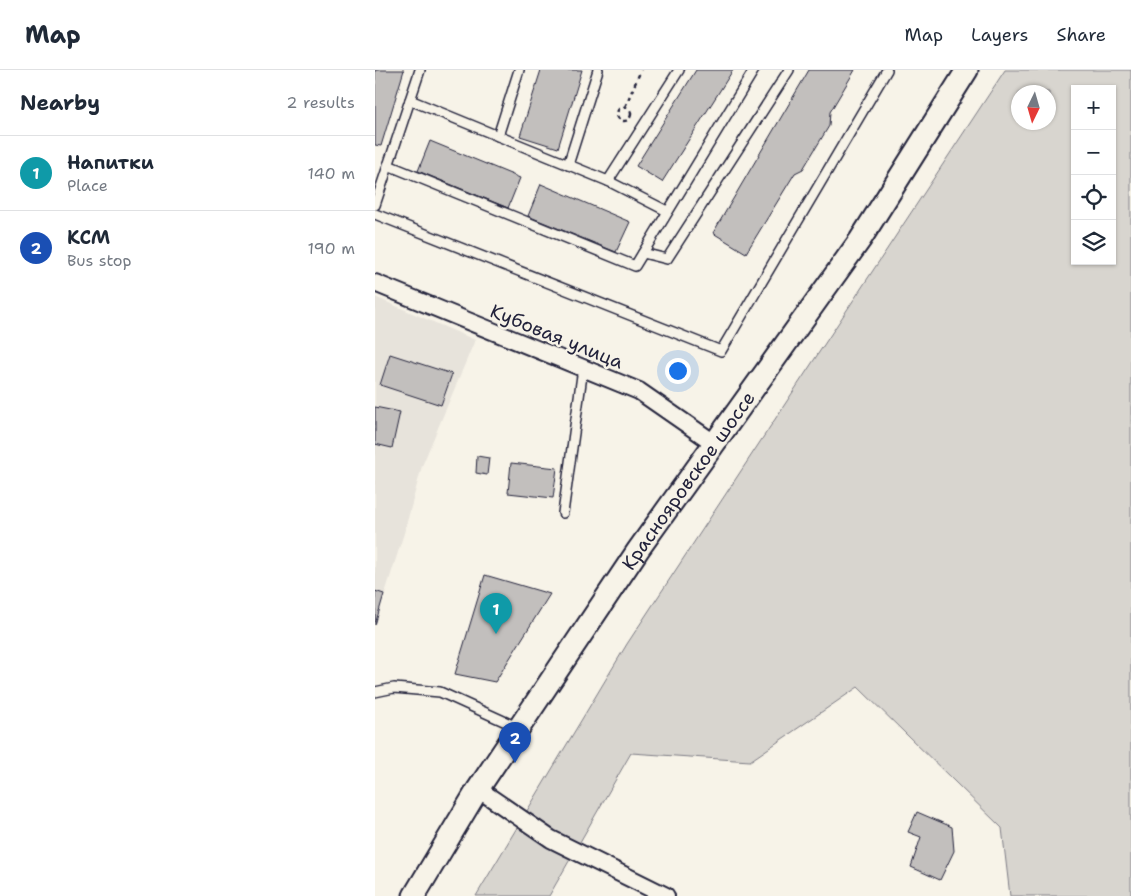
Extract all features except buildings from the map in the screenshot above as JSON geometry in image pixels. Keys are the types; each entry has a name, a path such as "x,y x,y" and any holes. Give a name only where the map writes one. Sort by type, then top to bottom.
{"street":[{"name":"Краснояровское шоссе","path":"414,896 479,789 638,550 859,240 967,70"},
{"name":"Кубовая улица","path":"375,283 639,391 714,443"},
{"path":"479,789 551,839 666,896"}],"lane":[{"path":"375,205 378,186 388,165 420,70"},
{"path":"498,136 519,70"},
{"path":"568,165 598,70"},
{"path":"608,181 679,70"},
{"path":"388,165 635,266 754,70"},
{"path":"643,253 667,258 789,70"},
{"path":"375,214 721,351 887,70"},
{"path":"410,100 608,181 667,211"},
{"path":"563,513 583,368"},
{"path":"375,692 394,688 440,692 519,728"}],"path":[{"path":"625,107 630,111 631,115 628,119 622,120 617,116 617,111 625,107 641,70"}],"shaded area":[{"path":"1005,70 1131,70 1131,896 1010,896 1002,828 858,687 750,761 631,753 549,896 476,896 627,644"},
{"path":"375,297 475,340 422,466 404,533 375,625"}],"place":[{"name":"Напитки","path":"496,634"},
{"name":"КСМ","path":"515,763"}]}
